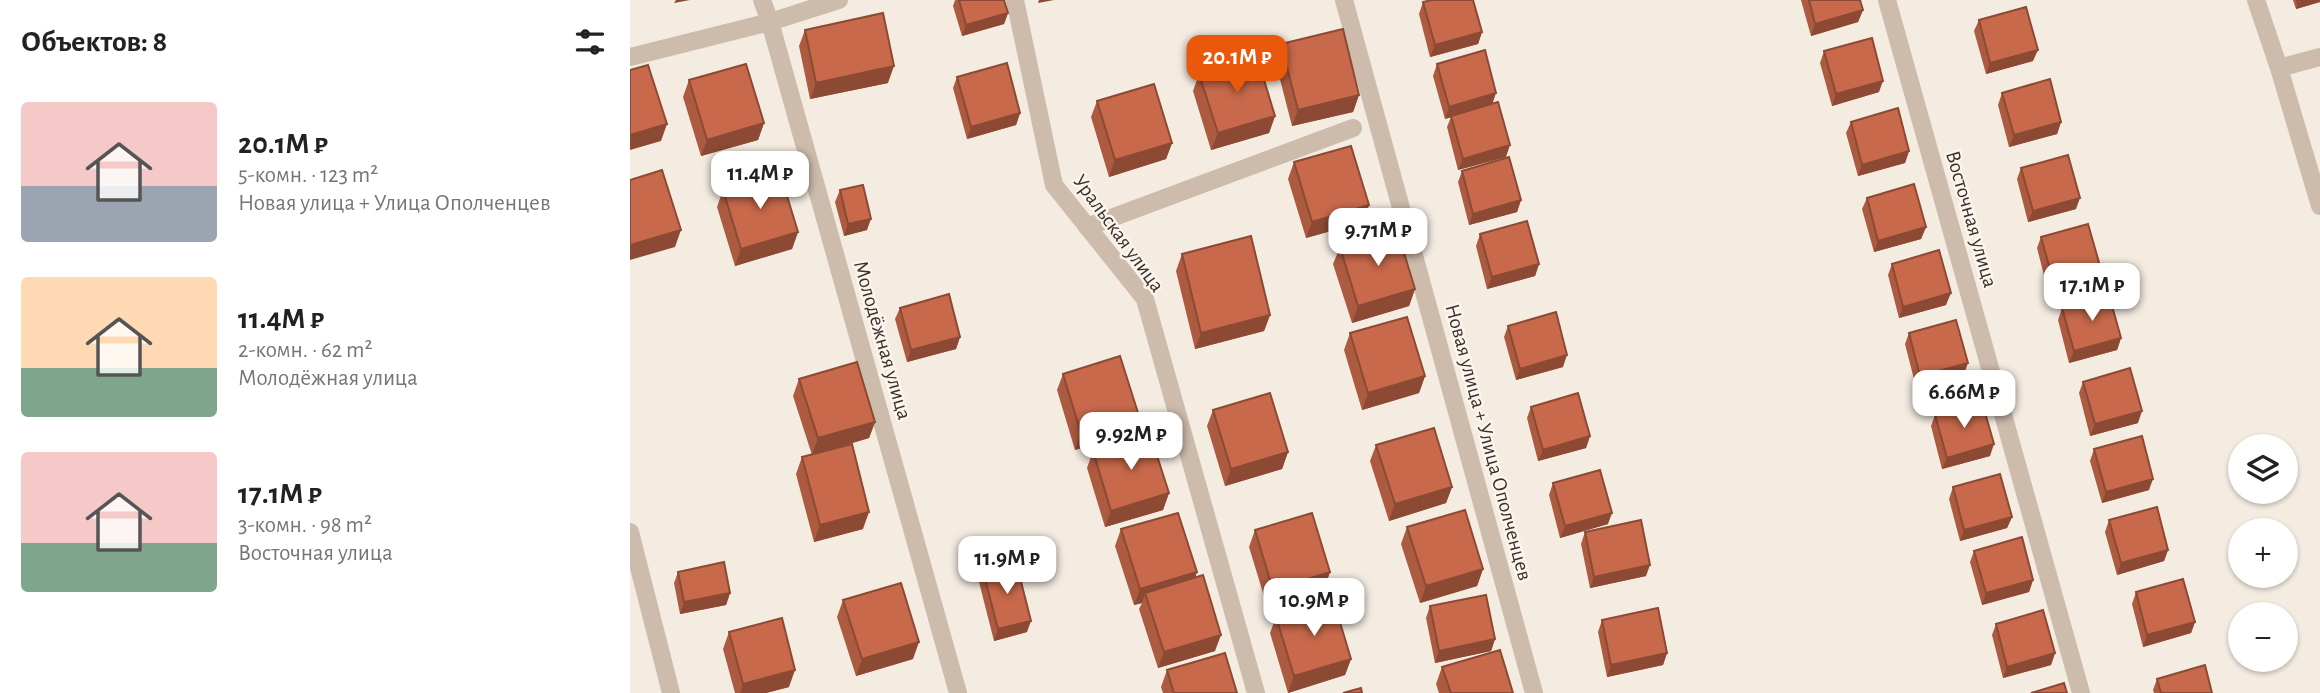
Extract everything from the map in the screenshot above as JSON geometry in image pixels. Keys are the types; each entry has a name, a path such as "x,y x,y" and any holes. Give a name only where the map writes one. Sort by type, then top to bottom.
{"street":[{"name":"Молодёжная улица","path":"762,0 958,693"},
{"path":"630,57 770,22 839,0"},
{"name":"Уральская улица","path":"1015,0 1054,185 1145,299 1256,693"},
{"name":"Новая улица + Улица Ополченцев","path":"1343,0 1534,693"},
{"name":"Восточная улица","path":"1887,0 2081,693"},
{"path":"2256,0 2320,206"},
{"path":"2279,68 2320,57"},
{"path":"1087,227 1353,128"},
{"path":"630,532 671,693"}],"building":[{"path":"959,0 1004,0 1008,13 966,25"},
{"path":"1473,0 1482,32 1435,45 1423,2"},
{"path":"1809,0 1860,0 1863,10 1815,24"},
{"path":"2026,7 2038,50 1990,63 1979,20"},
{"path":"883,13 894,66 816,83 805,30"},
{"path":"1343,29 1359,95 1298,110 1281,44"},
{"path":"1872,38 1883,81 1836,94 1824,51"},
{"path":"1485,50 1496,93 1449,107 1437,64"},
{"path":"1257,57 1275,116 1218,133 1199,74"},
{"path":"1007,63 1020,113 971,127 957,77"},
{"path":"746,64 764,123 707,140 689,80"},
{"path":"648,65 667,124 630,135 630,70"},
{"path":"2050,79 2061,122 2014,135 2002,93"},
{"path":"1154,84 1172,143 1115,160 1097,101"},
{"path":"1498,102 1510,145 1463,159 1451,116"},
{"path":"1898,108 1909,151 1862,165 1851,122"},
{"path":"1351,146 1369,205 1312,222 1294,162"},
{"path":"2068,155 2080,198 2033,211 2021,168"},
{"path":"1509,157 1521,200 1473,214 1462,171"},
{"path":"662,170 681,230 630,245 630,180"},
{"path":"780,173 798,232 741,249 723,190"},
{"path":"1914,184 1926,227 1878,241 1867,198"},
{"path":"863,185 871,219 848,224 840,190"},
{"path":"1527,221 1539,264 1492,277 1480,234"},
{"path":"2088,224 2100,266 2053,280 2041,237"},
{"path":"1397,230 1415,289 1358,306 1340,247"},
{"path":"1251,236 1270,315 1201,333 1182,254"},
{"path":"1939,250 1951,293 1903,307 1892,264"},
{"path":"949,294 960,337 911,350 900,308"},
{"path":"2109,295 2121,338 2074,351 2062,308"},
{"path":"1556,312 1567,355 1520,369 1508,326"},
{"path":"1407,317 1425,376 1368,393 1350,333"},
{"path":"1956,320 1968,363 1920,376 1909,333"},
{"path":"1120,356 1139,416 1081,433 1063,374"},
{"path":"857,362 875,422 818,438 799,379"},
{"path":"2130,368 2142,411 2095,424 2083,382"},
{"path":"1270,393 1288,452 1231,469 1213,410"},
{"path":"1578,393 1590,436 1543,450 1531,407"},
{"path":"1982,402 1994,444 1947,458 1935,415"},
{"path":"1434,428 1452,487 1395,504 1376,445"},
{"path":"1150,434 1169,493 1111,511 1093,451"},
{"path":"2142,436 2153,479 2106,492 2094,449"},
{"path":"852,444 869,512 820,525 802,457"},
{"path":"1600,470 1612,513 1565,526 1553,483"},
{"path":"2000,474 2012,517 1964,530 1953,487"},
{"path":"2157,507 2168,550 2121,563 2109,520"},
{"path":"1465,510 1483,569 1426,586 1407,527"},
{"path":"1178,513 1197,572 1140,589 1121,529"},
{"path":"1312,513 1330,572 1273,590 1255,530"},
{"path":"1641,520 1650,565 1594,577 1585,532"},
{"path":"2022,537 2033,580 1986,593 1974,551"},
{"path":"724,562 730,593 684,602 678,572"},
{"path":"1016,562 1031,621 998,629 983,571"},
{"path":"1203,575 1221,635 1164,652 1145,593"},
{"path":"2183,579 2195,622 2147,635 2136,592"},
{"path":"901,583 919,642 862,659 843,600"},
{"path":"1486,595 1495,639 1439,651 1430,606"},
{"path":"1333,599 1351,659 1294,676 1276,617"},
{"path":"1658,608 1667,653 1611,665 1602,620"},
{"path":"2043,610 2055,653 2007,667 1996,624"},
{"path":"782,618 795,670 743,684 729,632"},
{"path":"1500,650 1513,693 1451,693 1442,667"},
{"path":"1225,653 1237,693 1174,693 1167,670"},
{"path":"2205,665 2212,693 2161,693 2157,679"},
{"path":"2064,683 2067,693 2031,693"},
{"path":"1361,688 1362,693 1343,693"}]}
